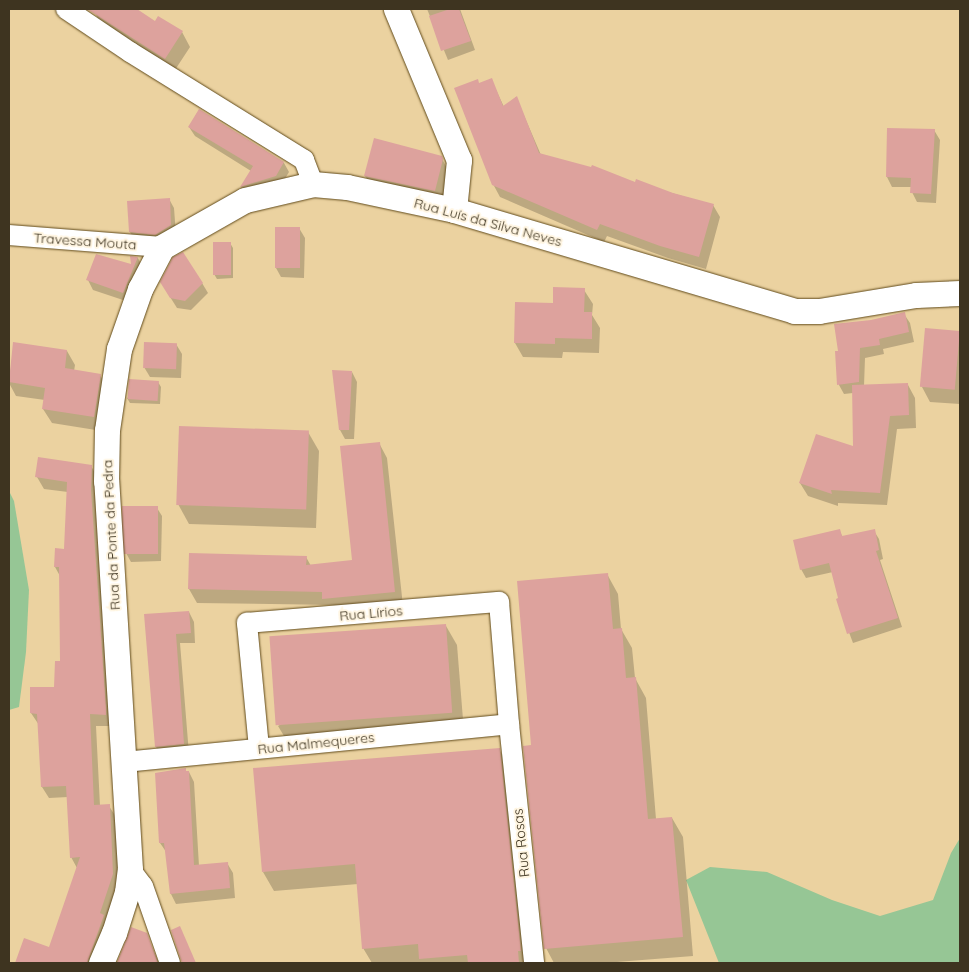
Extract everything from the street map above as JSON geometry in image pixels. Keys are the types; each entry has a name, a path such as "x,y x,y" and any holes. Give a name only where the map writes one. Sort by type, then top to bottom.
{"street":[{"path":"66,9 130,52 304,160 313,184 245,200 162,247"},
{"path":"396,9 459,160 454,210"},
{"name":"Rua Luís da Silva Neves","path":"313,184 346,187 454,210 794,311 819,311 916,295 960,293"},
{"name":"Travessa Mouta","path":"9,235 162,247"},
{"name":"Rua da Ponte da Pedra","path":"101,963 114,933 126,892 130,869 106,481 107,430 119,349 140,289 162,247"},
{"name":"Rua Lírios","path":"259,748 247,623 499,602 509,724"},
{"name":"Rua Malmequeres","path":"124,762 509,724"},
{"name":"Rua Rosas","path":"509,724 534,963"},
{"path":"130,869 143,886 170,963"}],"green space":[{"path":"9,491 14,501 29,590 26,652 19,707 9,710"},
{"path":"960,838 960,963 719,963 686,880 710,867 767,872 832,900 880,916 933,900 951,853"}],"building":[{"path":"87,9 137,9 155,21 158,16 183,31 165,59"},
{"path":"450,9 459,9 471,41 441,51 429,16"},
{"path":"492,78 503,106 517,96 539,153 591,167 592,165 635,182 636,179 673,193 714,204 699,257 660,246 600,224 597,230 492,185 454,88 478,79 479,83"},
{"path":"199,109 284,162 276,176 240,187 253,166 188,127"},
{"path":"887,128 935,129 931,194 910,193 911,178 886,177"},
{"path":"374,138 442,156 443,159 435,191 364,176"},
{"path":"170,198 171,225 155,235 129,232 127,201"},
{"path":"275,227 300,227 300,268 275,268"},
{"path":"213,242 231,242 231,275 213,275"},
{"path":"183,252 203,283 185,301 170,298 160,282 173,257"},
{"path":"96,254 131,264 130,256 138,257 123,293 86,280"},
{"path":"553,287 585,288 584,312 592,312 592,339 555,338 555,344 514,343 515,302 553,303"},
{"path":"905,312 909,332 879,339 880,345 860,348 859,382 837,385 835,351 838,351 834,324 871,320"},
{"path":"925,328 960,331 955,390 920,387"},
{"path":"13,342 67,350 65,368 101,374 94,417 42,409 45,388 9,382"},
{"path":"144,342 177,343 176,369 143,368"},
{"path":"332,370 352,371 349,430 339,430"},
{"path":"129,379 159,381 158,401 128,399"},
{"path":"908,383 909,415 890,416 880,493 831,490 832,494 799,483 816,434 853,446 852,385"},
{"path":"179,426 309,431 306,509 176,505"},
{"path":"380,442 395,592 322,599 322,592 188,589 189,553 307,556 306,565 352,560 340,446"},
{"path":"38,457 92,465 91,490 106,709 106,715 90,714 94,805 110,804 113,874 100,913 104,915 87,963 15,963 24,938 49,947 80,857 70,858 66,786 41,787 37,714 30,713 30,687 54,687 55,661 60,661 59,567 54,567 55,548 64,549 67,482 35,477"},
{"path":"122,506 158,506 158,554 122,554"},
{"path":"840,529 842,536 875,529 879,550 876,551 898,618 847,634 836,599 838,598 829,563 800,570 793,540"},
{"path":"608,573 613,629 622,628 626,678 636,677 648,819 672,817 683,937 544,949 523,746 531,745 517,581"},
{"path":"189,611 191,633 176,634 184,744 155,747 144,614"},
{"path":"446,624 452,713 276,725 269,636"},
{"path":"500,748 521,951 518,951 519,963 468,963 467,955 419,959 418,944 362,949 355,864 262,872 253,768"},
{"path":"186,768 186,771 189,771 194,865 228,862 230,888 170,894 164,843 159,843 155,773"},
{"path":"180,926 196,963 182,963 171,930"},
{"path":"131,927 147,933 158,963 117,963"}]}
